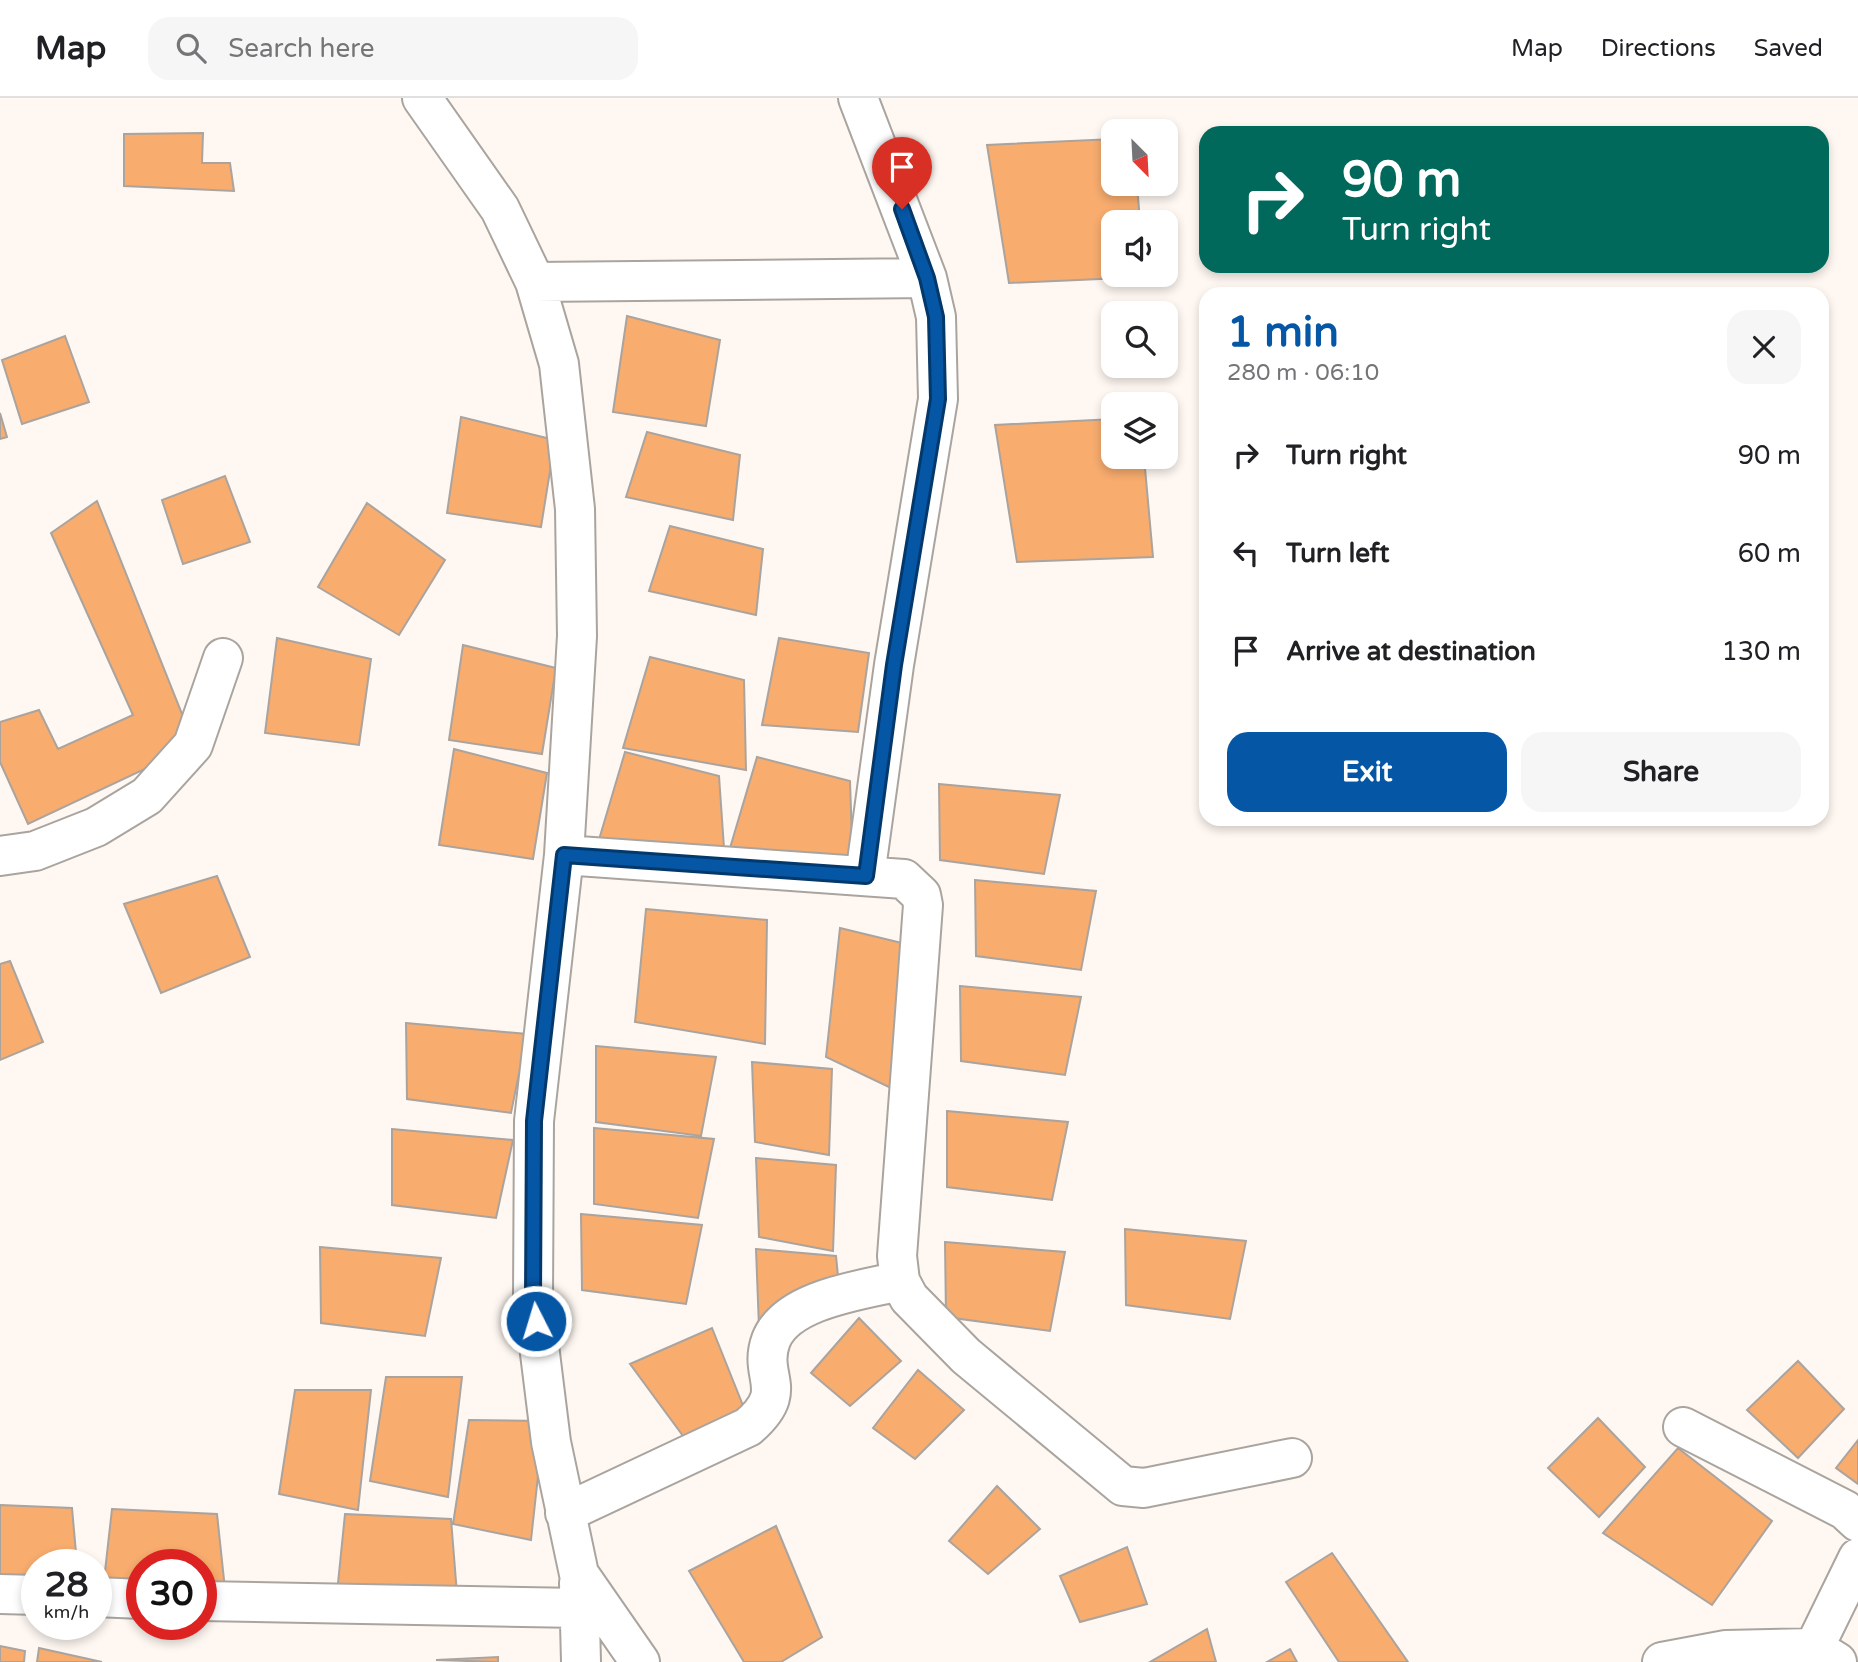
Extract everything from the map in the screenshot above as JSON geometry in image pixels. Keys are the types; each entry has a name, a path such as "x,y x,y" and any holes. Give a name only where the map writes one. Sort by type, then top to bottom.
{"street":[{"path":"422,98 500,209 535,282 559,364 575,509 577,636 564,855 534,1121 533,1297 551,1442 580,1591 581,1662"},
{"path":"858,98 927,278 936,317 938,399 894,665 866,876"},
{"path":"535,282 927,278"},
{"path":"0,856 35,851 96,827 147,796 192,745 223,659"},
{"path":"564,855 904,879 920,895 923,905 897,1256 900,1280 909,1298 966,1356 1123,1486 1144,1488 1292,1458"},
{"path":"565,1513 748,1427 763,1415 771,1400 771,1340 790,1317 824,1300 900,1280"},
{"path":"1683,1427 1845,1510 1858,1522"},
{"path":"1662,1662 1726,1650 1825,1655 1858,1558"},
{"path":"217,1601 580,1591"},
{"path":"580,1591 640,1662"},
{"path":"0,1594 21,1595"}],"building":[{"path":"203,133 202,163 230,163 234,191 124,186 124,134"},
{"path":"1101,140 1101,196 1138,196 1139,210 1101,210 1101,279 1009,283 987,145"},
{"path":"627,316 720,340 706,426 613,412"},
{"path":"65,336 89,402 22,424 2,360"},
{"path":"0,413 7,437 0,439"},
{"path":"461,417 555,440 541,527 447,513"},
{"path":"1101,420 1101,469 1145,469 1153,557 1017,562 995,425"},
{"path":"647,432 740,455 733,520 626,497"},
{"path":"225,476 250,542 183,564 162,500"},
{"path":"97,501 186,724 166,759 28,824 0,762 0,722 39,710 58,749 133,715 51,533"},
{"path":"367,503 445,560 399,635 318,587"},
{"path":"670,526 763,549 756,615 649,591"},
{"path":"277,638 371,659 359,745 265,733"},
{"path":"779,638 869,653 858,732 762,725"},
{"path":"463,645 556,668 542,754 449,740"},
{"path":"650,657 744,680 746,770 623,748"},
{"path":"454,749 547,773 533,859 439,845"},
{"path":"625,752 719,776 724,848 598,843"},
{"path":"757,757 850,781 853,870 730,848"},
{"path":"939,784 1060,795 1044,874 940,860"},
{"path":"217,876 250,957 161,993 124,904"},
{"path":"975,880 1096,891 1081,970 976,956"},
{"path":"646,909 767,920 765,1044 635,1022"},
{"path":"840,928 902,943 895,1090 826,1057"},
{"path":"10,961 43,1042 0,1060 0,964"},
{"path":"960,986 1081,997 1065,1075 961,1061"},
{"path":"406,1023 527,1034 511,1113 407,1099"},
{"path":"596,1046 716,1057 701,1136 596,1122"},
{"path":"752,1062 832,1069 829,1155 755,1142"},
{"path":"947,1111 1068,1122 1052,1200 947,1187"},
{"path":"594,1128 714,1139 698,1218 594,1204"},
{"path":"392,1129 513,1140 496,1218 392,1205"},
{"path":"756,1158 836,1165 833,1251 759,1237"},
{"path":"581,1214 702,1225 686,1304 582,1290"},
{"path":"1125,1229 1246,1241 1230,1319 1126,1305"},
{"path":"945,1242 1065,1252 1050,1331 946,1317"},
{"path":"320,1247 441,1258 425,1336 321,1323"},
{"path":"756,1249 836,1256 839,1286 759,1328"},
{"path":"859,1318 901,1361 850,1406 811,1373"},
{"path":"712,1328 744,1408 686,1440 630,1364"},
{"path":"1798,1361 1844,1409 1798,1458 1747,1410"},
{"path":"918,1370 964,1410 915,1459 873,1428"},
{"path":"386,1377 462,1377 448,1497 370,1481"},
{"path":"295,1390 371,1390 358,1510 279,1494"},
{"path":"1598,1418 1645,1467 1599,1517 1548,1468"},
{"path":"469,1420 544,1421 531,1540 453,1524"},
{"path":"1858,1440 1858,1484 1836,1468"},
{"path":"1678,1448 1772,1521 1712,1605 1603,1533"},
{"path":"997,1486 1040,1529 988,1574 949,1541"},
{"path":"0,1505 72,1508 76,1549 21,1549 21,1583 0,1583"},
{"path":"112,1509 217,1514 225,1589 217,1589 217,1549 126,1549 126,1589 112,1589 112,1549 108,1549"},
{"path":"345,1514 451,1519 457,1594 337,1593"},
{"path":"776,1526 822,1637 781,1662 744,1662 689,1571"},
{"path":"1127,1547 1147,1604 1080,1622 1060,1576"},
{"path":"1332,1553 1408,1662 1339,1662 1286,1582"},
{"path":"1207,1629 1216,1662 1150,1662"},
{"path":"0,1646 25,1651 24,1662 0,1662"},
{"path":"39,1648 102,1662 37,1662"},
{"path":"1290,1649 1297,1662 1267,1662"},
{"path":"498,1657 498,1662 436,1660"}],"route":[{"path":"536,1321 533,1297 534,1121 564,855 866,876 894,665 938,399 936,317 927,278 902,209"}]}
